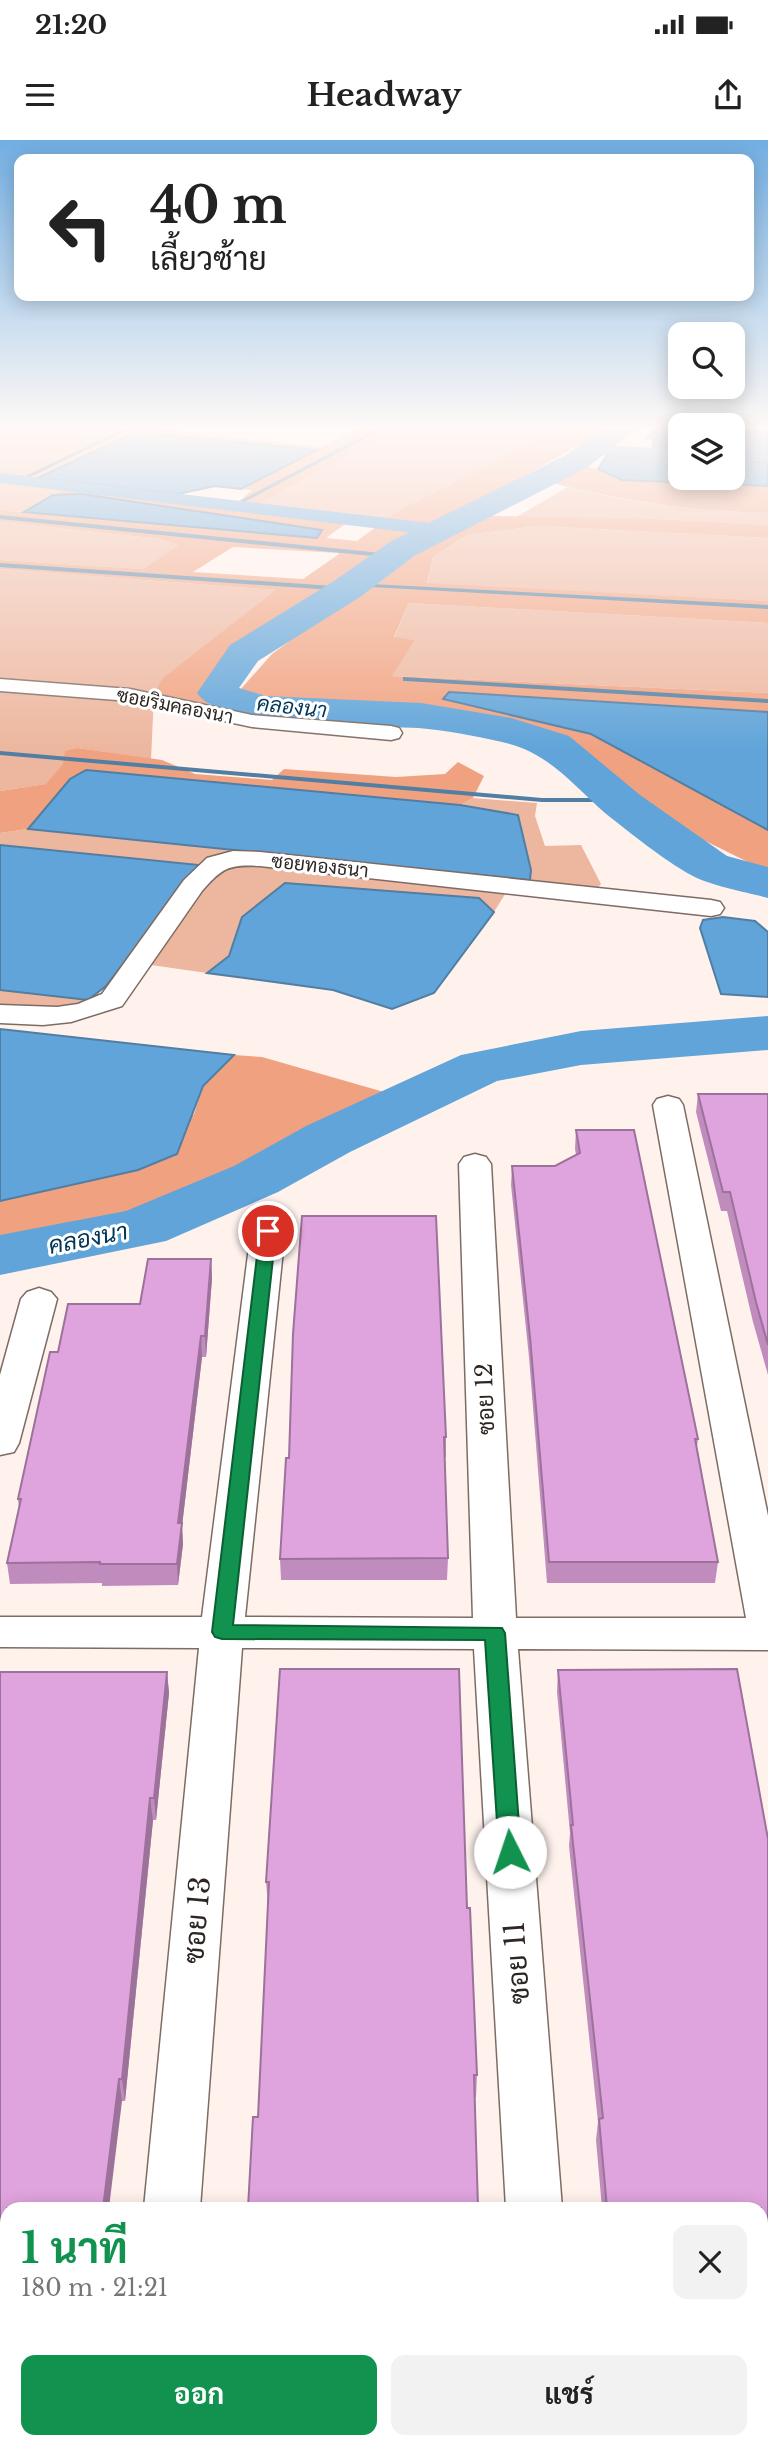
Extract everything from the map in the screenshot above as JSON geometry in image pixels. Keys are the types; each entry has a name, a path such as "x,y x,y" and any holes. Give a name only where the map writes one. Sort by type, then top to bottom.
{"street":[{"name":"ซอยริมคลองนา","path":"0,685 130,695 252,721 391,733"},
{"name":"ซอยทองธนา","path":"0,1014 56,1016 95,1010 112,1000 193,885 211,866 228,860 286,862 711,908"},
{"path":"668,1105 768,1620"},
{"name":"ซอย 12","path":"475,1164 495,1633"},
{"name":"ซอย 13","path":"173,2202 222,1632 268,1231"},
{"path":"0,1443 38,1299"},
{"path":"0,1632 768,1634"},
{"name":"ซอย 11","path":"495,1633 534,2202"}],"shaded area":[{"path":"0,536 129,536 161,539 180,545 143,569 0,560"},
{"path":"129,536 317,538 329,536 326,538 357,541 364,536 419,536 327,588 224,659 206,683 206,697 211,708 154,694 163,678 276,590 0,569 0,560 143,569 179,545 161,539","holes":["233,547 339,554 303,579 193,572"]},
{"path":"441,536 466,536 433,557 427,583 768,601 768,623 409,603 394,637 415,640 392,676 768,693 768,712 449,692 444,699 591,734 768,830 768,872 669,823 568,750 484,721 362,706 283,703 239,691 272,654 422,544"},
{"path":"466,536 768,538 768,601 427,584 433,557"},
{"path":"723,536 768,536 768,538"},
{"path":"0,569 277,590 154,695 151,759 78,748 47,784 0,791"},
{"path":"409,603 768,623 768,693 391,676 415,640 394,638"},
{"path":"78,748 162,760 195,774 272,780 284,769 396,777 445,774 458,762 484,776 473,798 460,805 87,770 70,779 28,829 0,833 0,791 46,784 63,764 65,751"},
{"path":"473,798 537,803 535,816 545,846 581,845 601,884 588,899 507,891 494,912 479,898 242,917 229,956 207,973 151,965 197,897 226,869 0,845 0,833 28,829 530,880 518,815 460,805"},
{"path":"0,990 88,1000 80,1005 58,1010 0,1007"},
{"path":"234,1055 262,1057 391,1094 319,1133 125,1222 0,1242 0,1201 138,1170 194,1114 203,1086"}],"water":[{"path":"291,536 318,536 317,538"},
{"path":"449,692 768,712 768,830 591,734 443,699"},
{"path":"86,770 460,805 518,815 531,870 530,880 28,829 70,779"},
{"path":"0,845 199,865 106,986 88,1000 0,990"},
{"path":"285,883 479,898 494,912 434,993 392,1009 333,990 207,973 229,956 242,917"},
{"path":"723,917 755,921 768,932 768,997 721,994 700,928 703,920"},
{"path":"0,1029 234,1055 203,1086 177,1154 138,1170 0,1201"}],"building":[{"path":"698,1094 768,1094 768,1345 730,1192 723,1192"},
{"path":"576,1130 634,1130 698,1439 695,1439 718,1562 549,1562 512,1166 555,1166 580,1153"},
{"path":"302,1216 436,1216 446,1437 448,1558 280,1559 286,1458 289,1458 293,1334"},
{"path":"148,1259 211,1259 205,1336 201,1336 178,1523 182,1523 177,1564 7,1563 50,1352 58,1352 68,1304 140,1304"},
{"path":"280,1669 459,1669 467,1908 470,1908 477,2075 474,2075 478,2202 248,2202 253,2117 258,2117 269,1882 266,1882"},
{"path":"737,1669 768,1839 768,2202 606,2202 599,2119 603,2118 571,1825 558,1670"},
{"path":"0,1672 167,1672 154,1798 150,1798 122,2079 119,2079 104,2202 0,2202"}],"waterway":[{"path":"188,536 392,556"},
{"name":"คลองนา","path":"429,536 402,549 347,589 244,653 217,693 235,702 266,708 421,716 511,731 554,745 624,805 710,866 768,883"},
{"path":"0,565 347,589"},
{"path":"354,584 768,607"},
{"path":"406,679 768,701"},
{"path":"0,753 542,800 618,800"},
{"name":"คลองนา","path":"0,1255 143,1227 256,1179 328,1139 481,1067 581,1048 768,1033"}],"route":[{"path":"268,1231 222,1632 495,1633 510,1852"}]}
